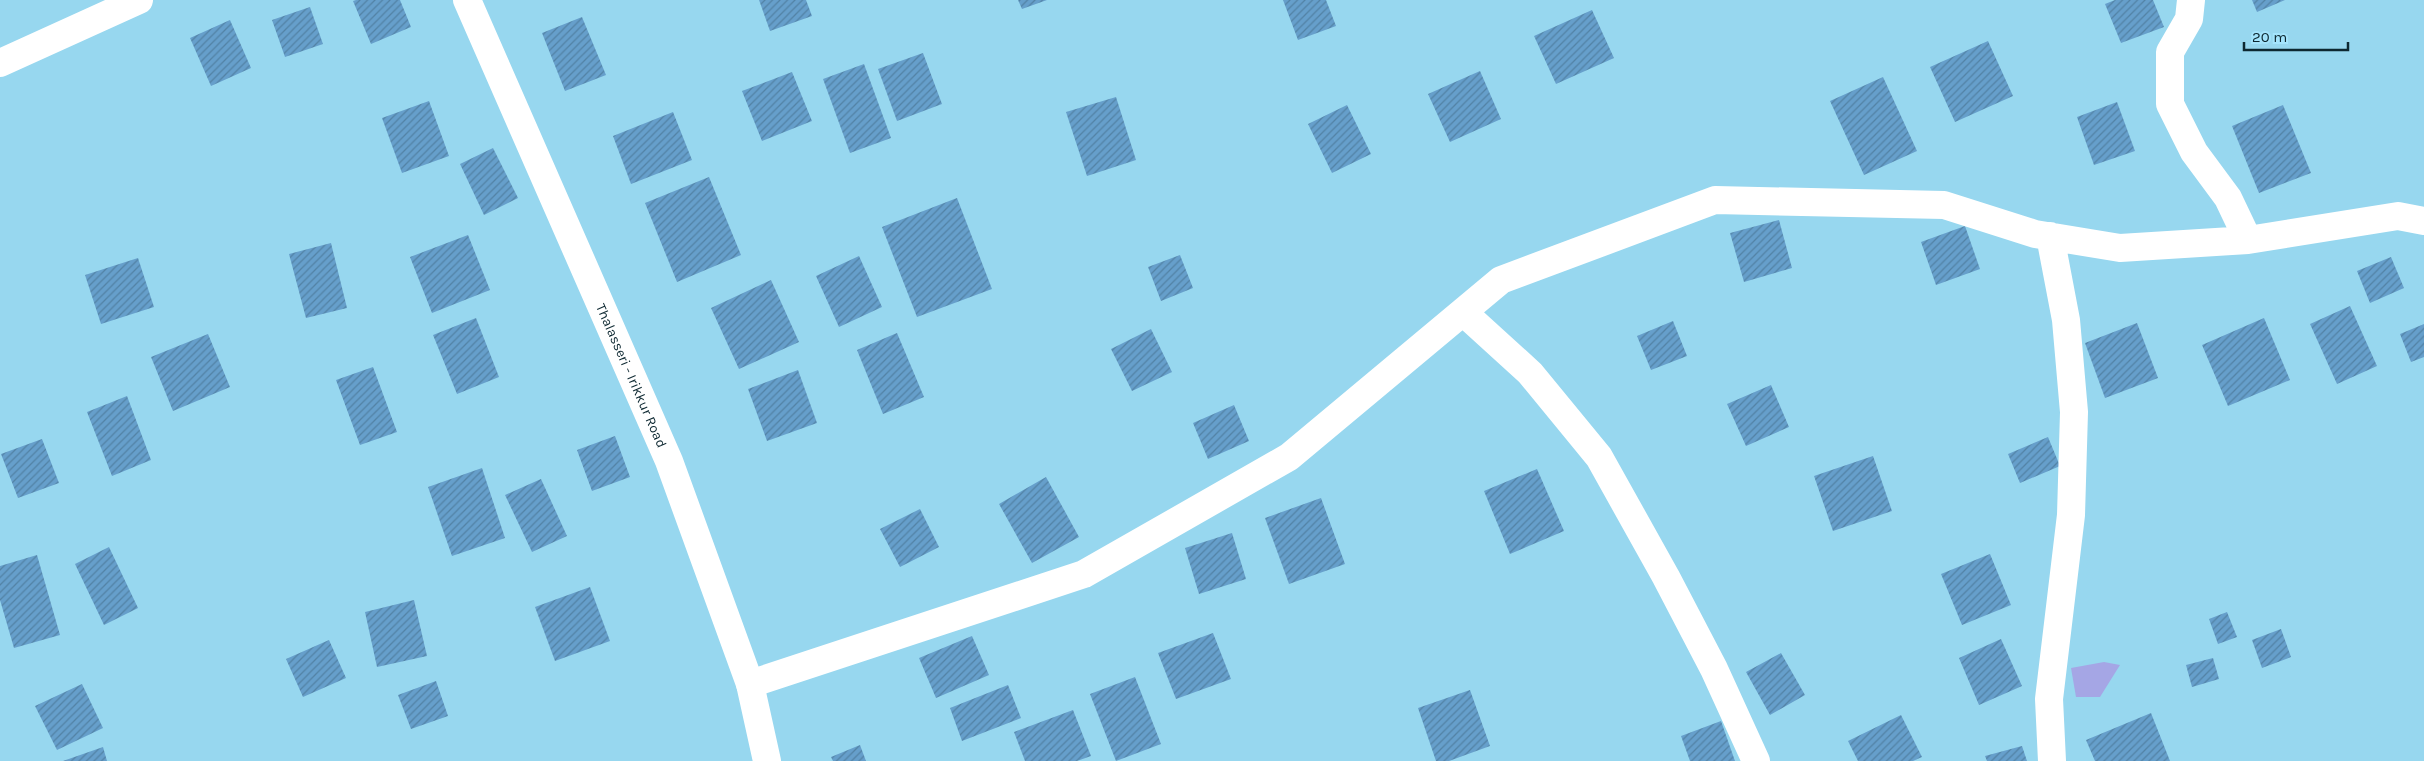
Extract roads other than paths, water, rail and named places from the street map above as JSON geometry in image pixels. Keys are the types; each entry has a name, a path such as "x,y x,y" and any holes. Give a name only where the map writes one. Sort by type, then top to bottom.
{"street":[{"path":"0,63 139,0"},
{"name":"Thalasseri - Irikkur Road","path":"467,0 669,461 750,684 767,761"},
{"path":"2192,0 2189,19 2170,52 2170,104 2194,152 2228,198 2248,240"},
{"path":"750,684 1084,574 1289,457 1501,280 1715,200 1944,205 2035,234 2120,248 2248,240 2398,216 2424,221"},
{"path":"2050,236 2066,320 2074,412 2072,516 2057,616 2049,700 2052,761"},
{"path":"1463,312 1530,373 1599,457 1666,577 1709,661 1756,761"}],"water":[{"path":"2104,662 2120,665 2100,697 2076,697 2071,668"}]}
